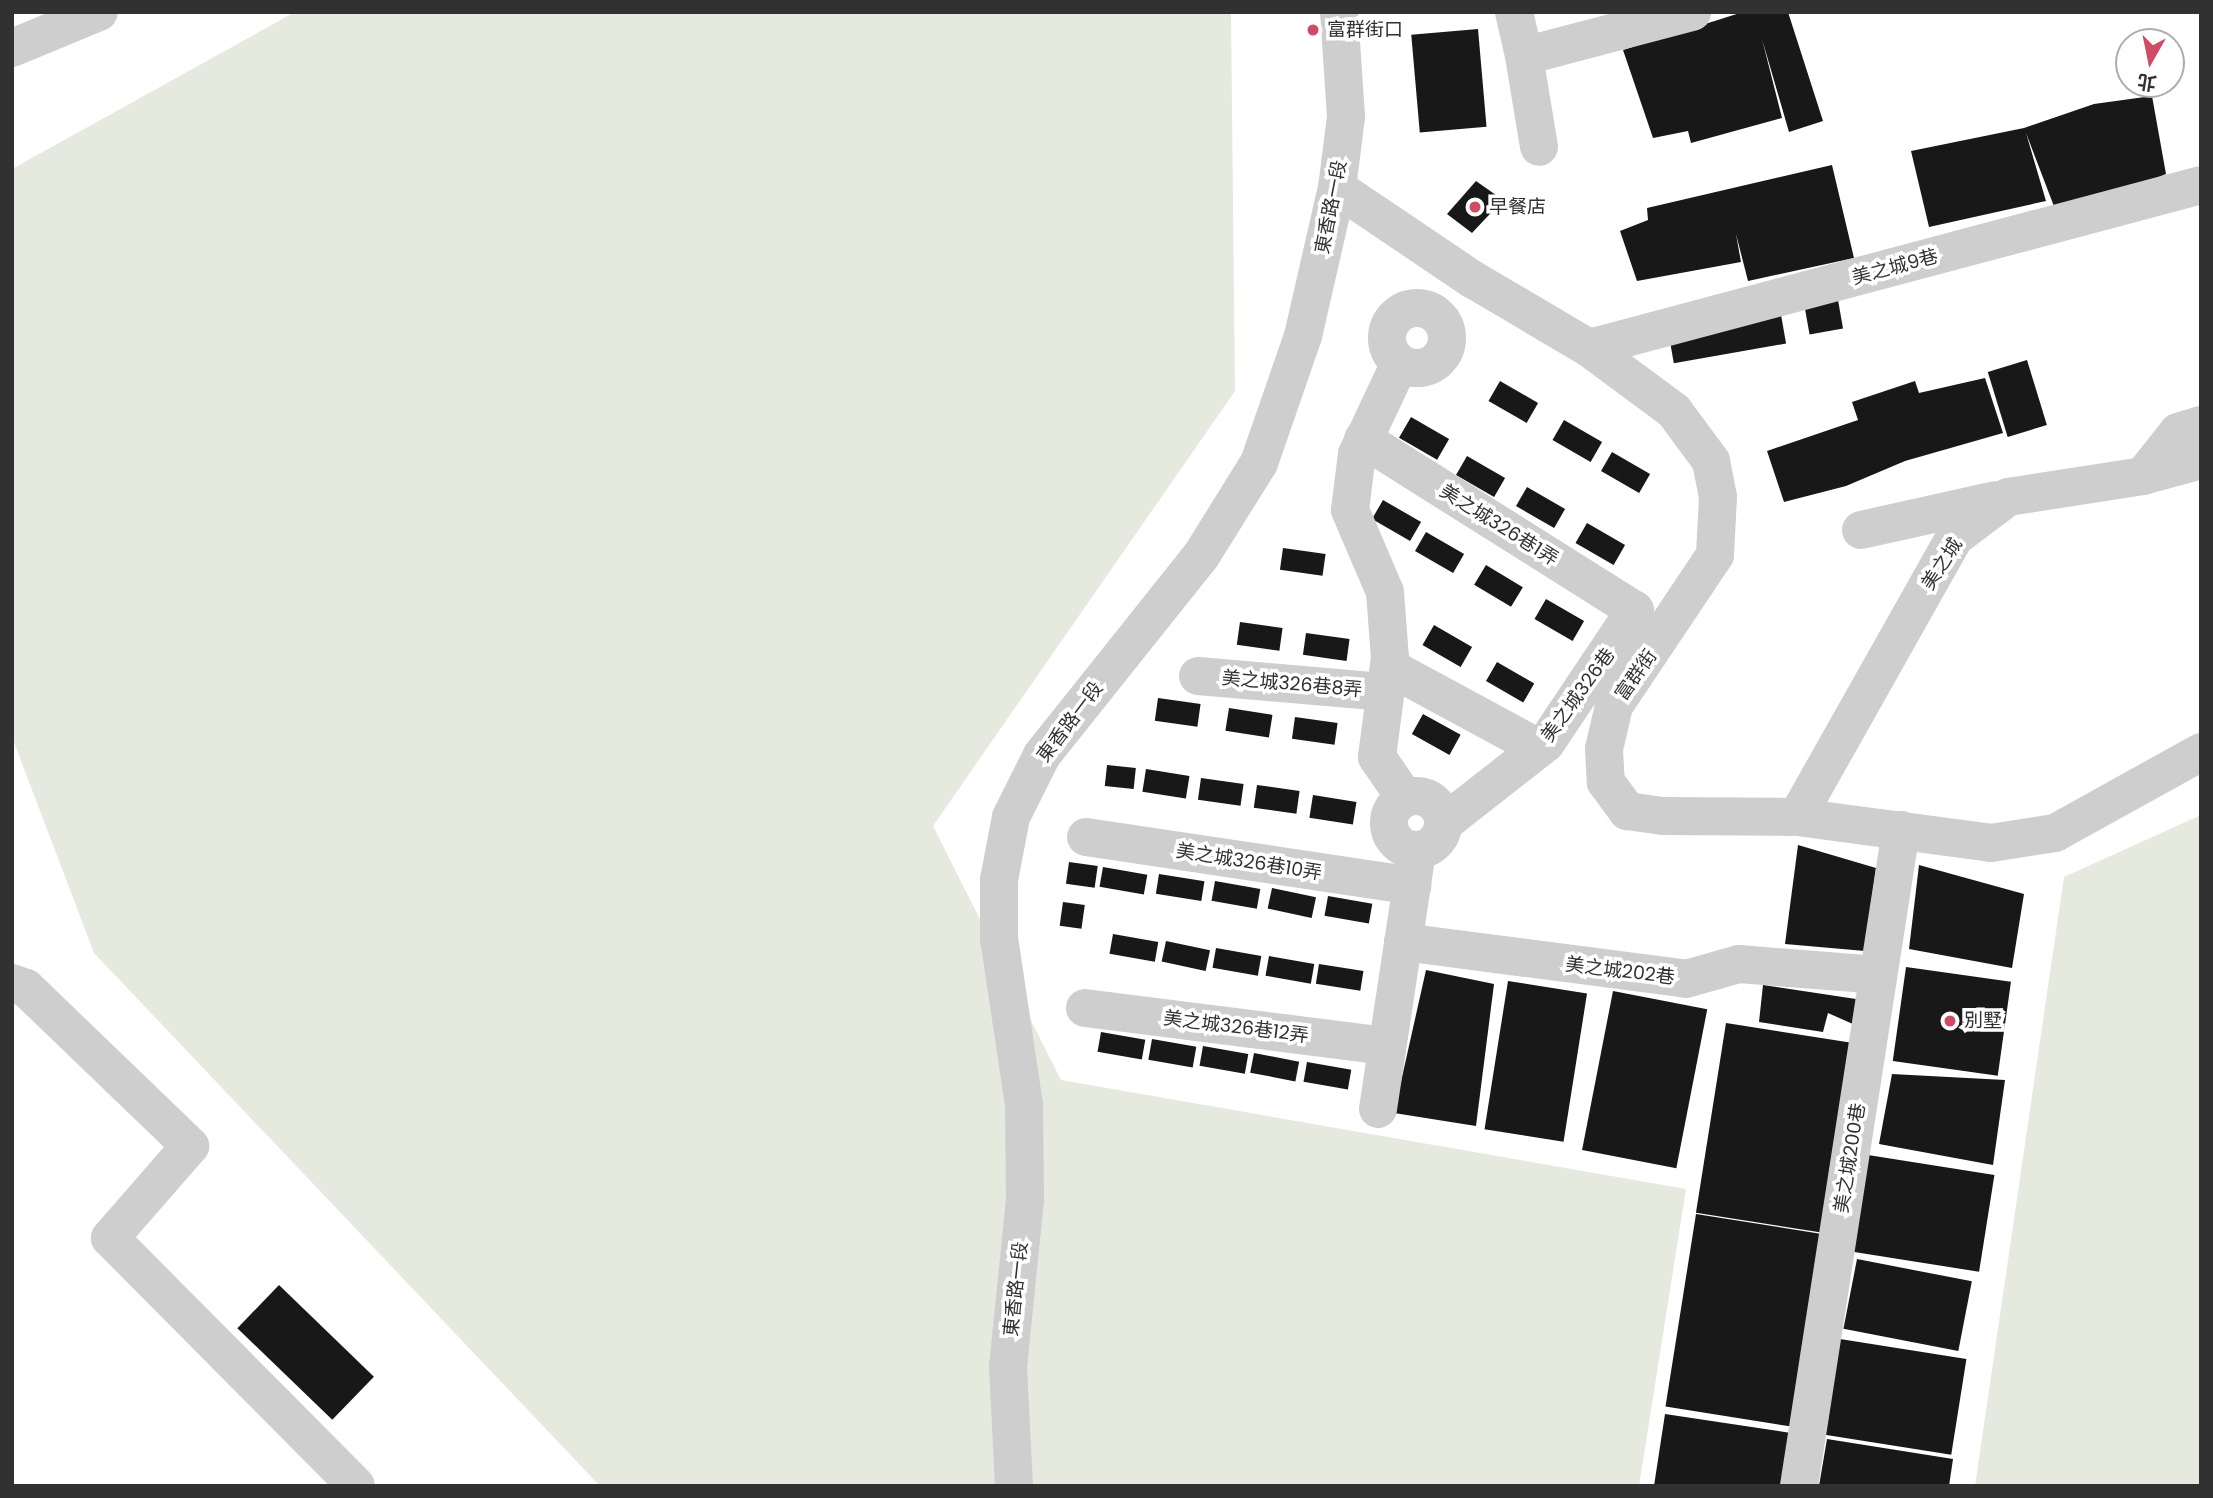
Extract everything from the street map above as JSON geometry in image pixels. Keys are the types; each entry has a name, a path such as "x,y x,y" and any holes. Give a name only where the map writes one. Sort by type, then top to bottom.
{"street":[{"path":"12,48 99,12"},
{"name":"東香路一段","path":"1014,1486 1008,1367 1025,1200 1024,1105 999,938 999,880 1011,817 1042,755 1201,556 1259,463 1303,336 1337,188 1346,117 1339,12"},
{"path":"1514,12 1539,147"},
{"path":"1524,56 1692,12"},
{"name":"美之城9巷","path":"1589,348 2201,185"},
{"name":"富群街","path":"1337,188 1457,268 1589,348 1674,411 1692,431 1711,461 1718,497 1715,555 1614,706 1604,749 1606,782 1627,811 1663,816 1797,817 1991,843 2055,833 2201,752"},
{"path":"1405,798 1377,757 1387,679 1385,592 1350,510 1357,454 1400,363 1389,347 1389,327 1411,309 1431,311 1457,268"},
{"path":"2143,476 2178,432 2201,425"},
{"name":"美之城326巷1弄","path":"1363,439 1634,610"},
{"name":"美之城","path":"1797,817 1955,537 2008,497 2143,476 2201,460"},
{"path":"1861,530 2008,497"},
{"name":"美之城326巷","path":"1444,823 1539,748 1634,610"},
{"name":"美之城326巷8弄","path":"1198,676 1387,679"},
{"path":"1387,679 1539,748"},
{"path":"1378,1110 1414,868 1436,842 1444,823 1435,804 1426,798 1405,798 1390,814 1388,824 1397,844 1414,868"},
{"name":"美之城200巷","path":"1799,1486 1901,830"},
{"name":"美之城326巷10弄","path":"1086,837 1414,868"},
{"name":"美之城202巷","path":"1403,942 1686,979 1739,964 1878,975"},
{"path":"12,983 26,988 190,1146 110,1238 356,1486"},
{"name":"美之城326巷12弄","path":"1085,1008 1387,1046"}],"shaded area":[{"path":"295,12 1231,12 1235,391 933,826 1061,1080 1686,1189 1639,1486 600,1486 94,953 12,737 12,169"},
{"path":"2201,815 2201,1486 1975,1486 2064,877"}],"building":[{"path":"1743,12 1788,12 1823,121 1789,132 1762,39 1782,118 1691,143 1688,131 1653,138 1623,50"},
{"path":"1478,29 1487,127 1420,132 1411,35"},
{"path":"2152,98 2166,174 2120,193 2055,209 2026,133 2046,201 1929,227 1911,151 2024,128 2094,104"},
{"path":"1832,165 1854,258 1748,281 1736,234 1741,262 1637,281 1620,231 1648,220 1647,208"},
{"name":"早餐店","path":"1476,181 1503,200 1472,233 1447,214"},
{"path":"1838,300 1843,329 1810,334 1805,306"},
{"path":"1780,309 1786,343 1674,363 1668,329"},
{"path":"2027,360 2047,425 2008,437 1988,372"},
{"path":"1985,378 2003,433 1905,461 1846,486 1784,502 1767,451 1858,420 1852,402 1915,381 1919,393"},
{"path":"1500,381 1538,403 1527,423 1488,401"},
{"path":"1411,417 1449,439 1437,460 1399,438"},
{"path":"1564,420 1602,442 1591,462 1552,440"},
{"path":"1612,452 1650,474 1639,493 1601,471"},
{"path":"1467,456 1505,478 1494,497 1456,475"},
{"path":"1527,487 1565,509 1554,528 1516,506"},
{"path":"1383,500 1421,522 1410,541 1372,519"},
{"path":"1587,523 1625,545 1614,565 1576,543"},
{"path":"1426,532 1464,554 1453,573 1415,551"},
{"path":"1283,548 1326,554 1323,576 1280,570"},
{"path":"1486,565 1523,587 1511,607 1474,585"},
{"path":"1546,599 1584,621 1573,641 1534,619"},
{"path":"1240,622 1283,628 1279,651 1237,645"},
{"path":"1434,625 1472,647 1461,667 1422,645"},
{"path":"1306,633 1350,639 1347,661 1303,655"},
{"path":"1497,662 1534,684 1523,703 1486,681"},
{"path":"1158,698 1201,704 1197,727 1155,721"},
{"path":"1229,708 1272,715 1269,738 1225,731"},
{"path":"1423,714 1461,735 1449,755 1412,734"},
{"path":"1295,717 1338,723 1335,745 1292,739"},
{"path":"1107,765 1136,768 1134,789 1105,786"},
{"path":"1146,769 1189,776 1186,799 1142,792"},
{"path":"1201,778 1244,784 1241,806 1198,800"},
{"path":"1257,785 1300,791 1296,814 1254,808"},
{"path":"1313,795 1356,802 1353,825 1309,818"},
{"path":"1798,845 1876,868 1865,951 1785,944"},
{"path":"1069,862 1098,866 1095,888 1066,884"},
{"name":"別墅","path":"1919,865 2024,894 2012,968 1909,949"},
{"path":"1103,867 1147,875 1144,895 1100,887"},
{"path":"1159,874 1204,881 1201,901 1156,894"},
{"path":"1215,881 1260,889 1257,909 1212,901"},
{"path":"1272,888 1316,897 1312,918 1268,909"},
{"path":"1328,896 1372,904 1369,924 1325,916"},
{"path":"1063,902 1085,905 1081,929 1060,926"},
{"path":"1113,934 1158,942 1155,962 1110,954"},
{"path":"1166,941 1210,950 1206,971 1162,962"},
{"path":"1216,948 1261,956 1258,976 1213,968"},
{"path":"1269,956 1314,964 1311,984 1266,976"},
{"path":"1319,964 1363,971 1360,991 1316,984"},
{"name":"別墅","path":"1906,967 2011,982 1998,1076 1893,1061"},
{"path":"1426,970 1494,984 1476,1126 1394,1113"},
{"path":"1508,981 1587,994 1564,1142 1485,1129"},
{"path":"1763,985 1856,999 1855,1025 1828,1013 1823,1032 1759,1022"},
{"path":"1613,991 1707,1009 1676,1168 1582,1150"},
{"path":"1726,1023 1851,1043 1821,1233 1696,1213"},
{"path":"1101,1032 1145,1040 1142,1060 1098,1052"},
{"path":"1152,1039 1196,1047 1193,1067 1148,1060"},
{"path":"1203,1046 1248,1054 1245,1074 1200,1066"},
{"path":"1254,1053 1299,1062 1295,1081 1250,1073"},
{"path":"1307,1062 1351,1070 1348,1090 1304,1082"},
{"path":"1892,1074 2005,1080 1993,1165 1879,1144"},
{"path":"1868,1155 1994,1175 1979,1272 1853,1252"},
{"path":"1696,1214 1823,1234 1793,1427 1665,1407"},
{"path":"1857,1259 1972,1281 1958,1351 1843,1329"},
{"path":"279,1285 374,1377 332,1420 237,1328"},
{"path":"1840,1339 1966,1359 1951,1455 1825,1435"},
{"path":"1665,1414 1791,1433 1783,1486 1654,1486"},
{"path":"1827,1439 1953,1459 1949,1486 1819,1486"}],"place":[{"name":"富群街口","path":"1313,30"},
{"name":"早餐店","path":"1475,207"},
{"name":"別墅","path":"1950,1021"}]}
